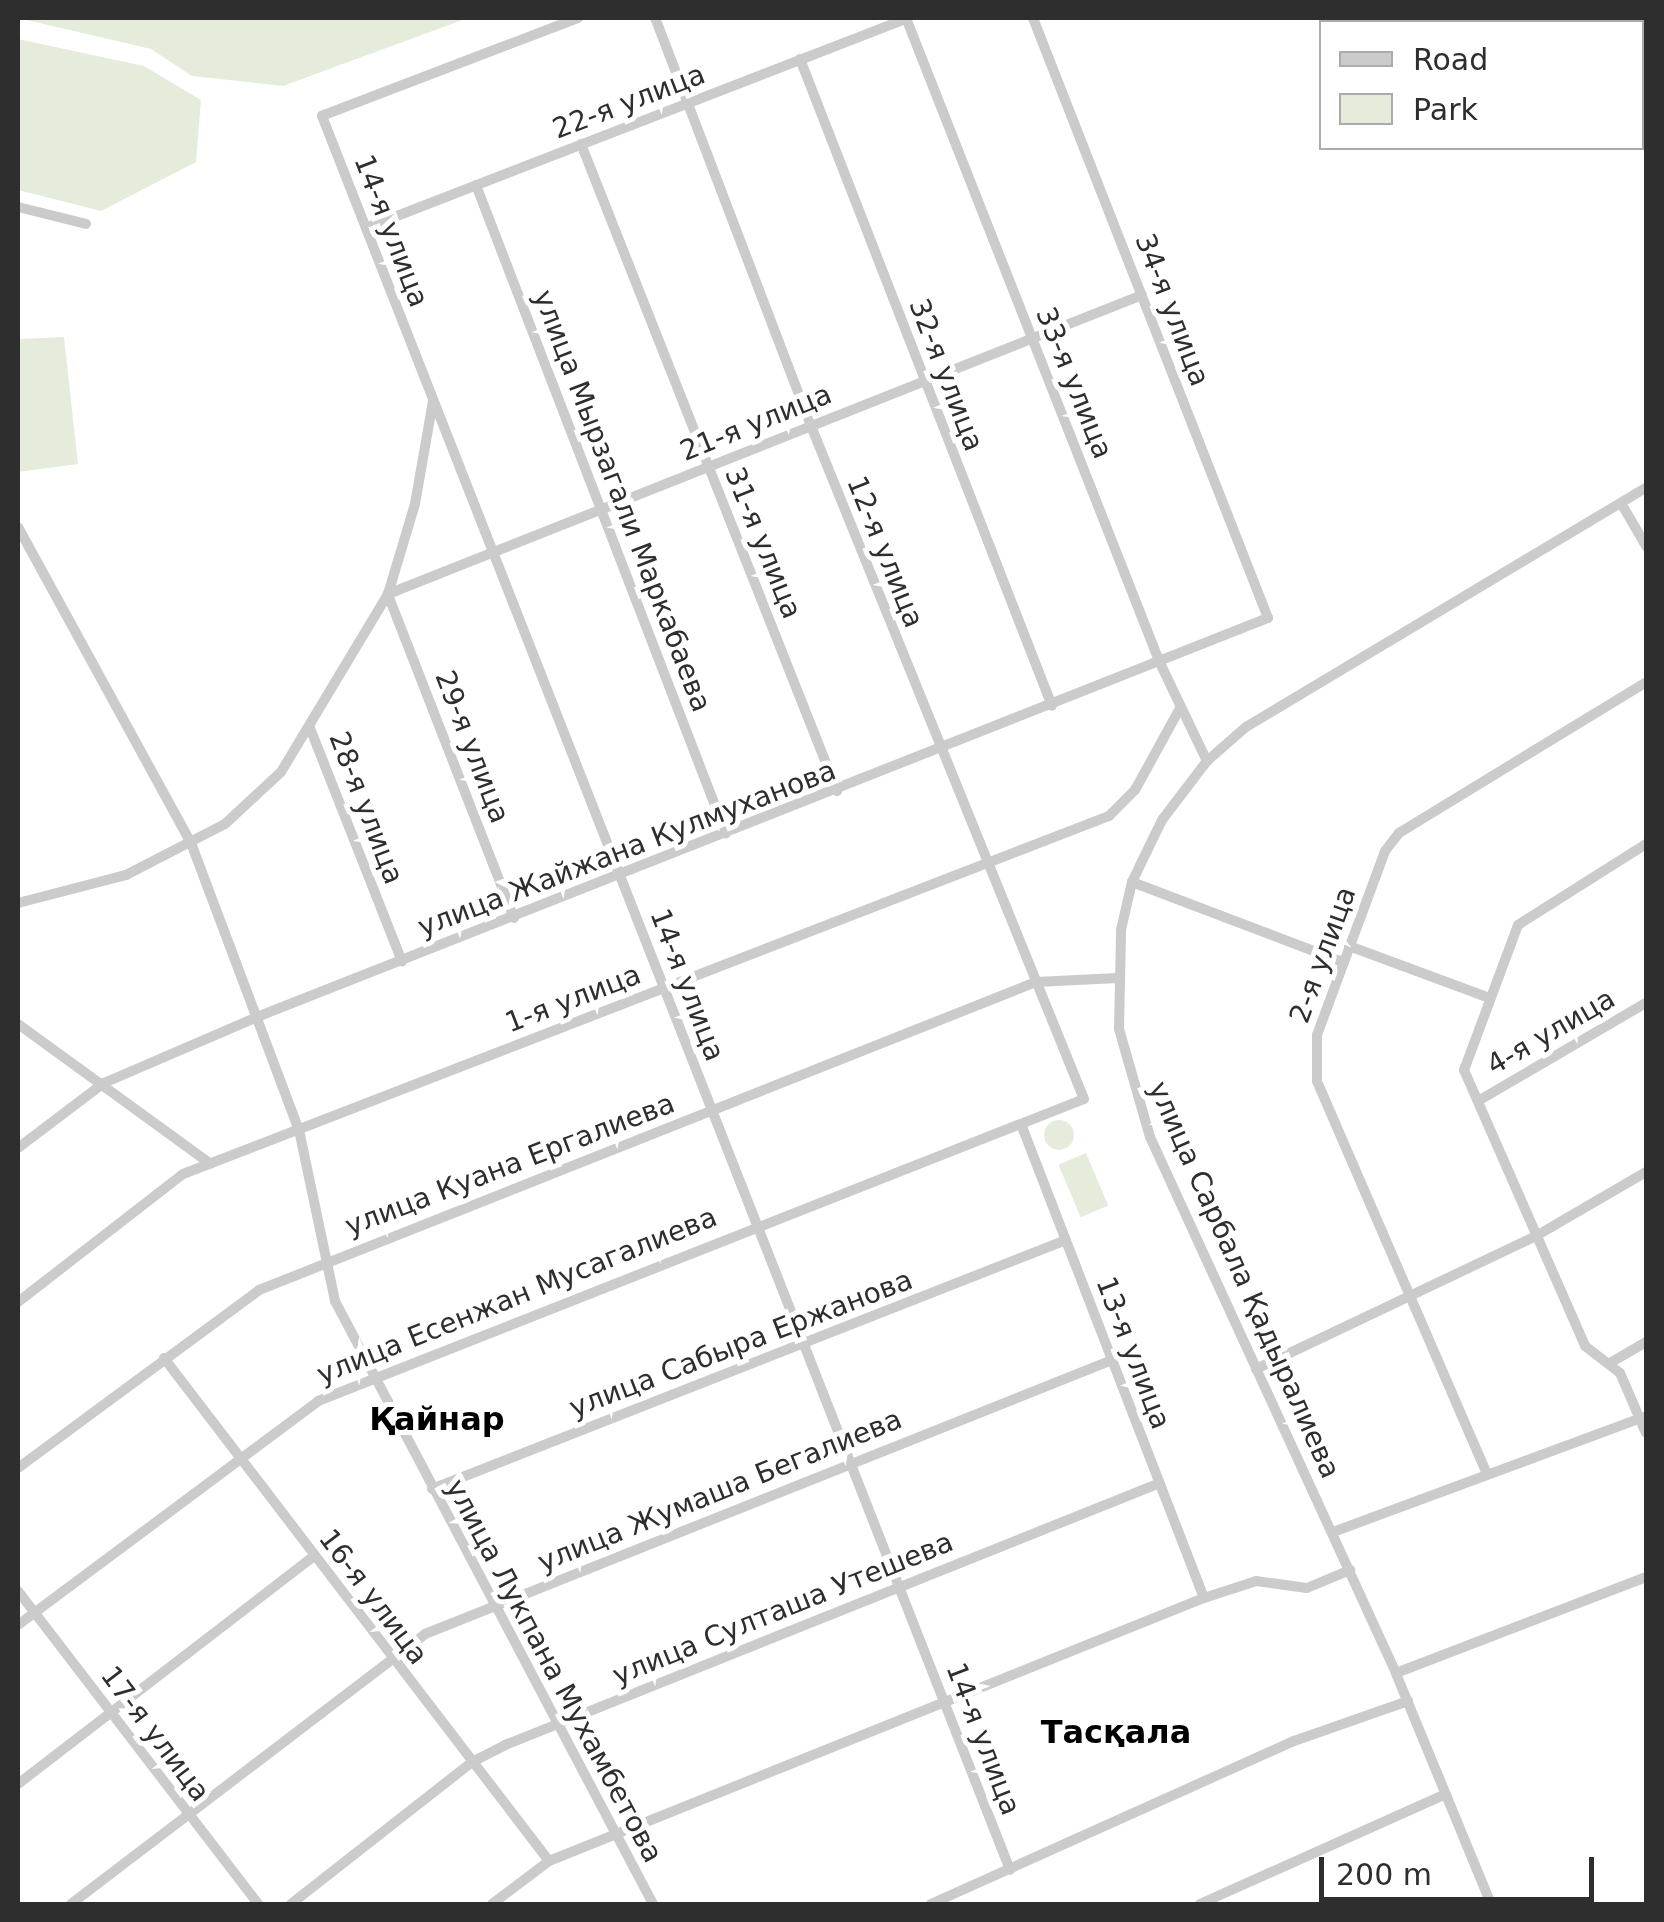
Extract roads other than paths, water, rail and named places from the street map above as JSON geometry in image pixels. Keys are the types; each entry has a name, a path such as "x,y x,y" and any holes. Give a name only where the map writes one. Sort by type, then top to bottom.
{"street":[{"name":"14-я улица","path":"578,18 322,116 1010,1870"},
{"name":"12-я улица","path":"655,18 811,426 1084,1099"},
{"name":"22-я улица","path":"366,228 907,18"},
{"name":"33-я улица","path":"907,18 1160,663 1208,762"},
{"name":"34-я улица","path":"1034,18 1268,618"},
{"name":"32-я улица","path":"800,60 1052,706"},
{"name":"31-я улица","path":"582,144 837,791"},
{"name":"улица Мырзагали Маркабаева","path":"476,185 726,834"},
{"path":"18,208 86,224"},
{"name":"21-я улица","path":"388,594 1142,295"},
{"path":"18,903 126,876 190,842 258,798 310,728 388,594 414,504 433,400"},
{"name":"улица Сарбала Қадыралиева","path":"1491,1904 1396,1673 1150,1137 1126,1066 1118,978 1132,882 1162,820 1208,762 1246,728 1340,666 1646,488"},
{"path":"1621,503 1646,546"},
{"name":"улица Лукпана Мухамбетова","path":"18,527 190,842 300,1130 323,1262 372,1376 653,1904"},
{"name":"29-я улица","path":"388,594 514,918"},
{"name":"улица Жайжана Кулмуханова","path":"18,1148 104,1083 257,1017 1268,618"},
{"name":"2-я улица","path":"1487,1474 1317,1081 1317,1035 1386,850 1400,833 1646,682"},
{"name":"1-я улица","path":"18,1302 183,1174 986,864 1124,806 1180,708"},
{"name":"28-я улица","path":"310,728 402,962"},
{"path":"1646,844 1518,924 1487,998 1464,1070 1585,1346 1596,1360 1610,1363 1646,1342"},
{"path":"1132,882 1343,962"},
{"path":"1349,946 1487,998"},
{"name":"улица Куана Ергалиева","path":"18,1468 259,1290 1036,982 1118,978"},
{"name":"4-я улица","path":"1478,1101 1646,1003"},
{"path":"18,1024 211,1164"},
{"name":"улица Есенжан Мусагалиева","path":"18,1625 289,1417 372,1376 1084,1099"},
{"name":"13-я улица","path":"1020,1124 1204,1598"},
{"path":"1256,1369 1536,1236 1646,1172"},
{"name":"улица Сабыра Ержанова","path":"432,1490 1066,1240"},
{"name":"16-я улица","path":"164,1358 548,1861"},
{"name":"улица Жумаша Бегалиева","path":"71,1904 426,1634 1112,1360"},
{"path":"1610,1363 1643,1417 1646,1434"},
{"path":"1332,1532 1643,1417"},
{"name":"улица Султаша Утешева","path":"291,1904 472,1762 556,1724 1160,1483"},
{"path":"18,1784 314,1556"},
{"path":"492,1904 548,1861 1204,1598 1256,1582 1306,1588 1350,1570"},
{"path":"1396,1673 1646,1577"},
{"name":"17-я улица","path":"18,1591 258,1904"},
{"path":"931,1904 1294,1741 1408,1701"},
{"path":"1200,1904 1446,1794"}],"district":[{"name":"Қайнар","path":"437,1419"},
{"name":"Тасқала","path":"1116,1732"}]}
